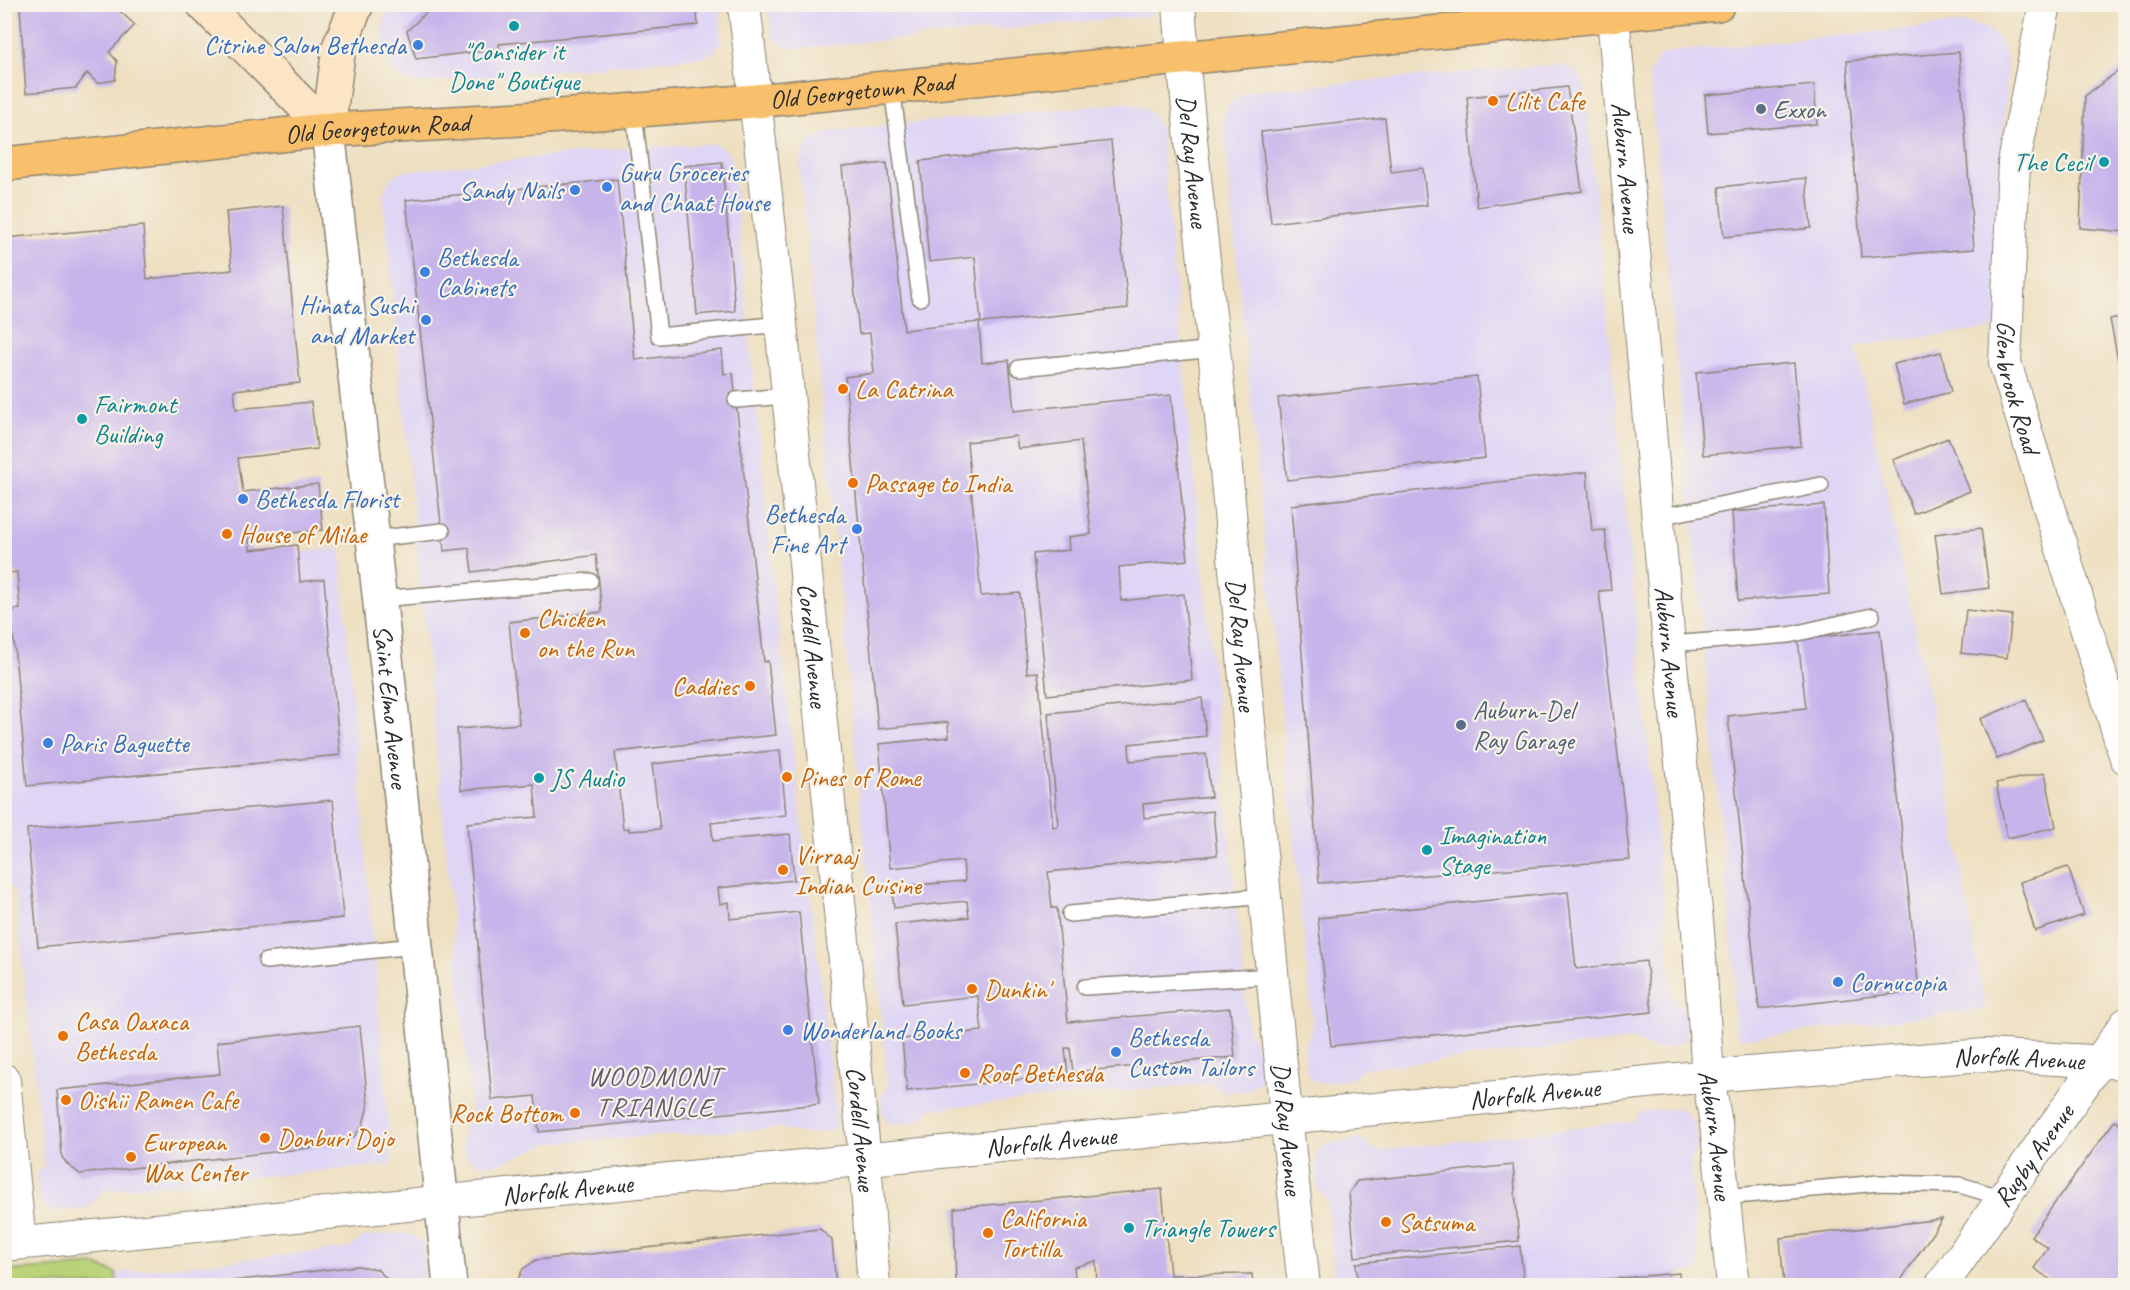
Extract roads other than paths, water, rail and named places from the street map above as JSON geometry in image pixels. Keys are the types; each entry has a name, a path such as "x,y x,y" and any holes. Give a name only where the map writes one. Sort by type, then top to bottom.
{"main road":[{"path":"203,4 328,130"},
{"path":"328,130 339,47 357,4"},
{"name":"Old Georgetown Road","path":"4,164 328,130 634,112 755,101 1183,58 1613,10 1718,4"}],"street":[{"name":"Cordell Avenue","path":"744,4 781,324 865,1160 874,1286"},
{"name":"Del Ray Avenue","path":"1179,4 1215,349 1285,1116 1304,1286"},
{"name":"Glenbrook Road","path":"2045,4 2014,163 2005,363 2126,758"},
{"name":"Auburn Avenue","path":"1613,10 1669,644 1698,931 1708,1076 1716,1124 1732,1286"},
{"name":"Saint Elmo Avenue","path":"328,130 373,539 450,1286"},
{"name":"Rugby Avenue","path":"1941,1286 2002,1198 2111,1062 2126,1024"},
{"name":"Norfolk Avenue","path":"12,1244 1285,1116 1708,1076 1985,1055 2111,1062"},
{"path":"4,1080 12,1244"}],"lane":[{"path":"892,88 920,298"},
{"path":"634,112 659,336 781,324"},
{"path":"1019,368 1215,349"},
{"path":"736,400 787,396"},
{"path":"1658,517 1821,485"},
{"path":"373,539 442,531"},
{"path":"379,599 590,581"},
{"path":"1669,644 1789,635 1872,616"},
{"path":"1070,914 1265,896"},
{"path":"266,961 415,946"},
{"path":"1085,987 1273,976"},
{"path":"1724,1197 1879,1183 1960,1185 2002,1198"}],"place":[{"name":"\"Consider it Done\" Boutique","path":"514,26"},
{"name":"Citrine Salon Bethesda","path":"418,45"},
{"name":"Lilit Cafe","path":"1493,101"},
{"name":"Exxon","path":"1761,109"},
{"name":"The Cecil","path":"2104,162"},
{"name":"Guru Groceries and Chaat House","path":"607,187"},
{"name":"Sandy Nails","path":"575,190"},
{"name":"Bethesda Cabinets","path":"425,272"},
{"name":"Hinata Sushi and Market","path":"426,320"},
{"name":"La Catrina","path":"843,389"},
{"name":"Fairmont Building","path":"82,419"},
{"name":"Passage to India","path":"853,483"},
{"name":"Bethesda Florist","path":"243,499"},
{"name":"Bethesda Fine Art","path":"857,529"},
{"name":"House of Milae","path":"227,534"},
{"name":"Chicken on the Run","path":"525,633"},
{"name":"Caddies","path":"750,686"},
{"name":"Auburn-Del Ray Garage","path":"1461,725"},
{"name":"Paris Baguette","path":"48,743"},
{"name":"Pines of Rome","path":"787,777"},
{"name":"JS Audio","path":"539,778"},
{"name":"Imagination Stage","path":"1427,850"},
{"name":"Virraaj Indian Cuisine","path":"783,870"},
{"name":"Cornucopia","path":"1838,982"},
{"name":"Dunkin'","path":"972,989"},
{"name":"Wonderland Books","path":"788,1030"},
{"name":"Casa Oaxaca Bethesda","path":"63,1036"},
{"name":"Bethesda Custom Tailors","path":"1116,1052"},
{"name":"Roof Bethesda","path":"965,1073"},
{"name":"Oishii Ramen Cafe","path":"66,1100"},
{"name":"Rock Bottom","path":"575,1113"},
{"name":"Donburi Dojo","path":"265,1138"},
{"name":"European Wax Center","path":"131,1157"},
{"name":"Satsuma","path":"1386,1222"},
{"name":"Triangle Towers","path":"1129,1228"},
{"name":"California Tortilla","path":"988,1233"}],"district":[{"name":"WOODMONT TRIANGLE","path":"655,1092"}]}
